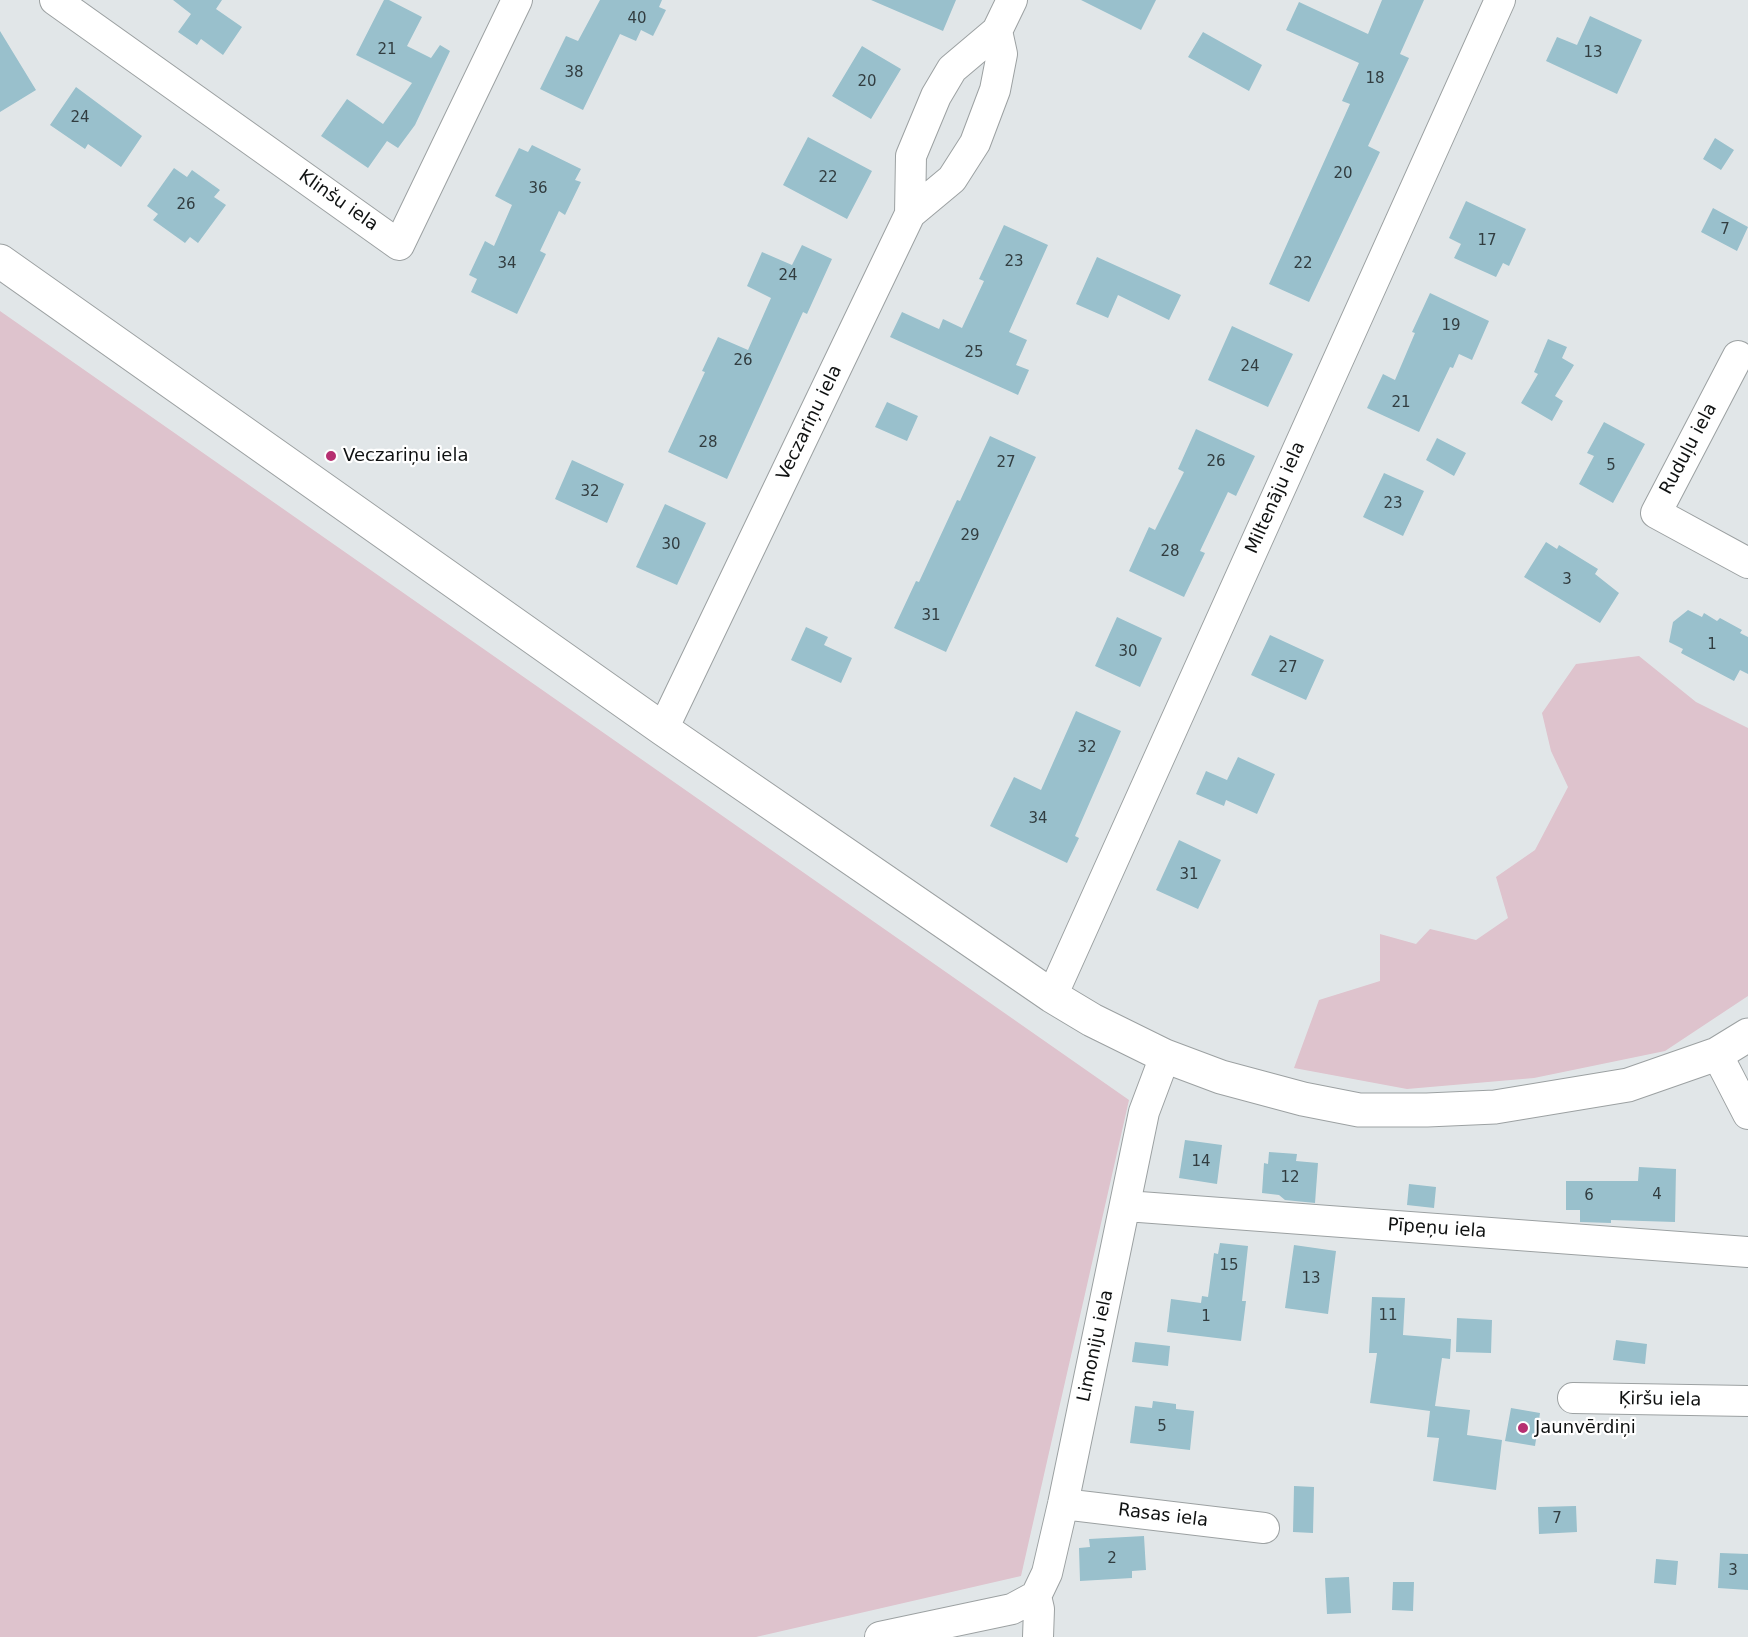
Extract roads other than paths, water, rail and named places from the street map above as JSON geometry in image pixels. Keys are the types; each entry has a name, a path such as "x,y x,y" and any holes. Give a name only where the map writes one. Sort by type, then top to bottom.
{"main road":[{"path":"0,261 663,729 1052,996 1092,1020 1165,1056 1221,1077 1303,1099 1359,1110 1427,1110 1495,1107 1628,1085 1717,1054 1748,1035"}],"street":[{"name":"Klinšu iela","path":"55,0 399,245 517,0"},
{"name":"Veczariņu iela","path":"910,214 910,156 936,96 952,69 997,31 1012,0"},
{"name":"Miltenāju iela","path":"1052,996 1500,0"},
{"name":"Veczariņu iela","path":"663,729 910,214 952,179 975,143 995,90 1002,54 997,31"},
{"name":"Ruduļu iela","path":"1738,356 1656,513 1748,563"},
{"path":"1717,1054 1748,1114"},
{"name":"Limoniju iela","path":"1038,1637 1039,1609 1036,1596 1047,1572 1063,1504 1144,1112 1165,1056"},
{"name":"Pīpeņu iela","path":"1126,1206 1748,1252"},
{"name":"Ķiršu iela","path":"1573,1398 1748,1401"},
{"name":"Rasas iela","path":"1063,1504 1264,1528"},
{"path":"880,1637 1012,1609 1036,1596"}],"place":[{"name":"Veczariņu iela","path":"331,456"},
{"name":"Jaunvērdiņi","path":"1523,1428"}]}
